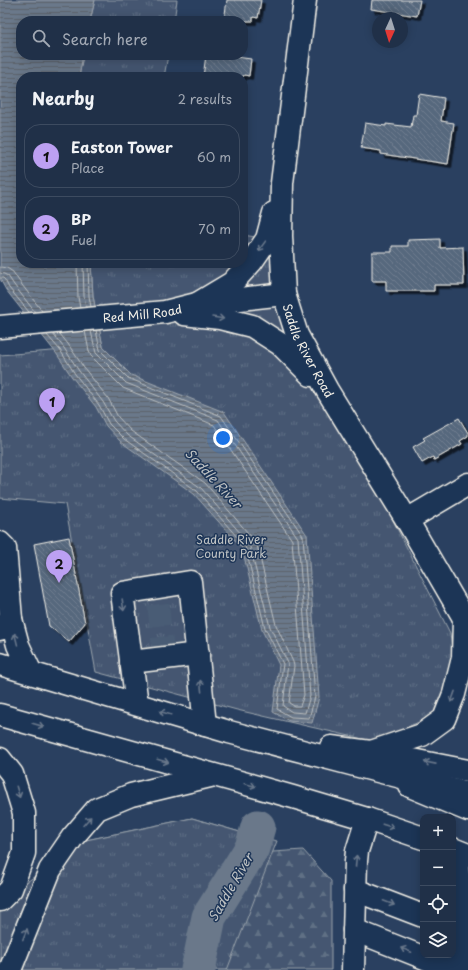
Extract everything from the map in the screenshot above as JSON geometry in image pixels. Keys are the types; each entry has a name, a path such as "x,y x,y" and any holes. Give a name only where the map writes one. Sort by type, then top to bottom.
{"main road":[{"name":"Saddle River Road","path":"305,0 282,183 281,236 284,294 297,335 327,390 407,520 466,621"},
{"path":"248,265 268,239 282,183"},
{"path":"197,304 232,283 246,268"},
{"name":"Red Mill Road","path":"0,327 165,312 197,304 284,294"},
{"path":"165,312 220,318 252,326 280,344 327,390"},
{"path":"407,520 468,484"},
{"path":"1,543 5,548 6,624 31,673"},
{"path":"137,704 122,593 157,596 190,582 205,725"},
{"path":"372,761 422,736 444,719 454,694 463,658 466,621"},
{"path":"131,662 164,654 198,654"},
{"path":"0,664 229,732 372,761 468,771"},
{"path":"0,715 293,797 367,819 420,837"},
{"path":"0,759 12,774 24,813 24,853 10,889 0,900"},
{"path":"372,761 468,794"},
{"path":"372,761 468,810"},
{"path":"10,970 50,870 72,838 97,809 131,795 212,775"},
{"path":"354,970 356,861 357,851 367,819"},
{"path":"459,852 460,898 457,929 461,970"},
{"path":"355,890 420,915"},
{"path":"354,930 455,970"}],"green space":[{"path":"95,0 177,0 175,16 91,16"},
{"path":"82,60 167,60 165,72 80,72"},
{"name":"Saddle River County Park","path":"248,236 267,239 284,294 327,390 450,633 455,671 440,712 376,742 237,710 96,672 65,504 0,498 0,355 103,347 93,296 91,268 248,268"},
{"path":"192,818 250,835 273,852 303,850 331,881 331,970 0,970 86,840"},
{"path":"192,818 250,835 277,841 227,970 0,970 0,901 86,840"}],"water":[{"name":"Saddle River","path":"0,0 95,0 91,16 16,16 16,60 82,60 80,72 16,72 16,268 91,268 93,296 103,347 131,375 224,412 307,535 319,697 312,723 289,721 273,712 279,665 262,630 242,548 194,494 121,442 106,426 96,407 72,377 56,353 6,290 0,279"}],"building":[{"path":"227,0 261,0 258,18 253,17 253,21 248,21 248,16 225,16"},
{"path":"372,0 420,0 417,16 408,15 408,12 391,12 371,9"},
{"path":"251,59 249,76 248,72 204,72 205,60"},
{"path":"419,94 444,98 441,121 454,123 448,164 381,154 381,151 361,148 365,123 411,127 413,115 416,115"},
{"path":"440,239 440,248 463,247 464,285 434,285 434,291 386,291 386,281 372,281 372,252 392,252 392,246 408,246 408,240"},
{"path":"459,418 468,433 468,436 460,441 462,444 434,460 433,457 422,463 413,447 425,440 423,438"},
{"path":"69,537 85,623 69,642 49,626 34,544"}],"waterway":[{"name":"Saddle River","path":"198,970 209,917 252,848 258,827"}],"tunnel":[{"path":"158,604 163,649"}],"place":[{"name":"Easton Tower","path":"52,421"},
{"name":"BP","path":"59,583"}]}
